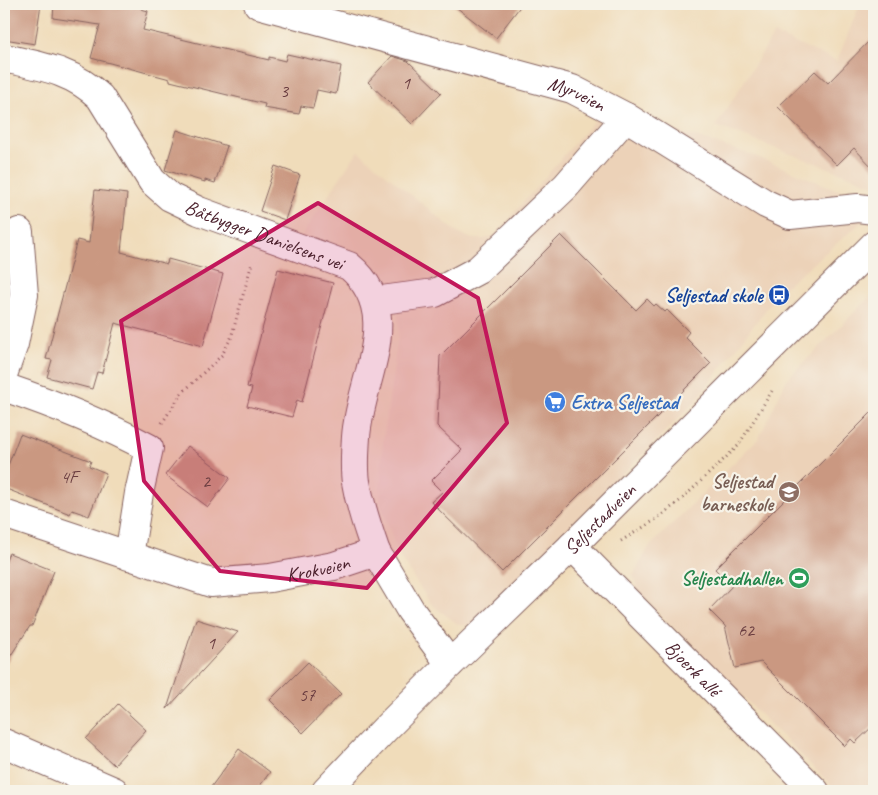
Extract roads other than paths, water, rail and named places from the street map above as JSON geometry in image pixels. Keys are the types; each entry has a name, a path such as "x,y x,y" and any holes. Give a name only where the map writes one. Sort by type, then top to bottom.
{"street":[{"name":"Myrveien","path":"258,4 572,89 626,117 766,204 790,215 858,208 874,210"},
{"name":"Båtbygger Danielsens vei","path":"4,58 62,72 81,81 100,97 152,181 170,197 199,211 349,266 367,284 374,300 378,325 375,352 356,436 356,481 376,552"},
{"path":"374,300 435,293 478,270 566,186 626,117"},
{"path":"4,372 14,344 24,295 19,232"},
{"name":"Seljestadveien","path":"326,791 450,664 572,546 874,245"},
{"path":"4,387 86,417 149,448 139,493 129,556"},
{"name":"Krokveien","path":"4,514 211,584 270,578 334,566 376,552 411,611 450,664"},
{"name":"Bjoerk allé","path":"572,546 815,791"},
{"path":"4,743 114,791"}],"place":[{"name":"Seljestad skole","path":"779,295"},
{"name":"Extra Seljestad","path":"555,402"},
{"name":"Seljestad barneskole","path":"789,492"},
{"name":"Seljestadhallen","path":"799,578"}]}
